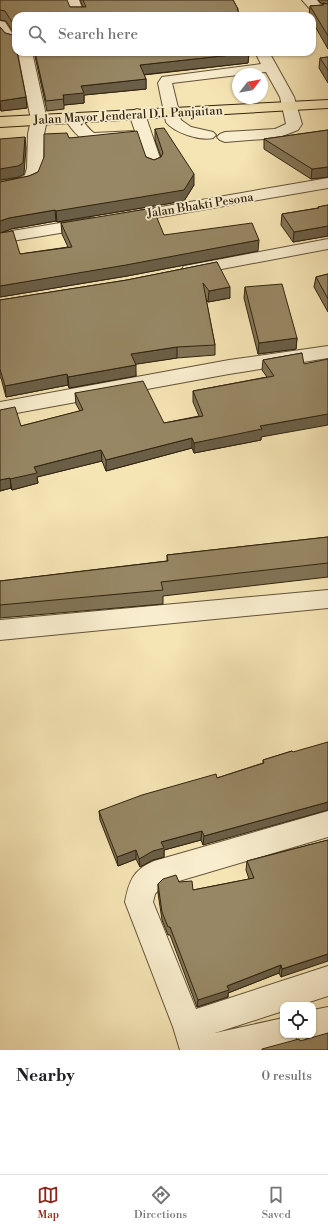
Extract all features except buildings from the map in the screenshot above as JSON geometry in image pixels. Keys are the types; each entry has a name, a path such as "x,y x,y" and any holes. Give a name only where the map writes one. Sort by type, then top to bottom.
{"highway":[{"name":"Jalan Mayor Jenderal D.I. Panjaitan","path":"0,122 328,104"}],"street":[{"path":"72,0 76,12"},
{"path":"309,0 316,7 328,9"},
{"path":"0,25 7,36 12,39"},
{"path":"0,186 24,182 32,178 35,168 29,141 39,120 26,56"},
{"path":"224,137 277,133 290,129 294,124 288,106 287,97 264,56"},
{"path":"208,135 192,132 182,128 174,122 165,83 167,80 270,67"},
{"path":"137,114 154,164"},
{"path":"72,118 84,133 91,138 143,135"},
{"name":"Jalan Bhakti Pesona","path":"0,238 328,184"},
{"path":"173,274 328,244"},
{"path":"0,409 229,367 328,352"},
{"path":"0,630 328,599"},
{"path":"328,824 154,875 142,887 139,902 191,1038 328,981"},
{"path":"316,1024 328,1022"},
{"path":"209,1050 280,1033"}]}
